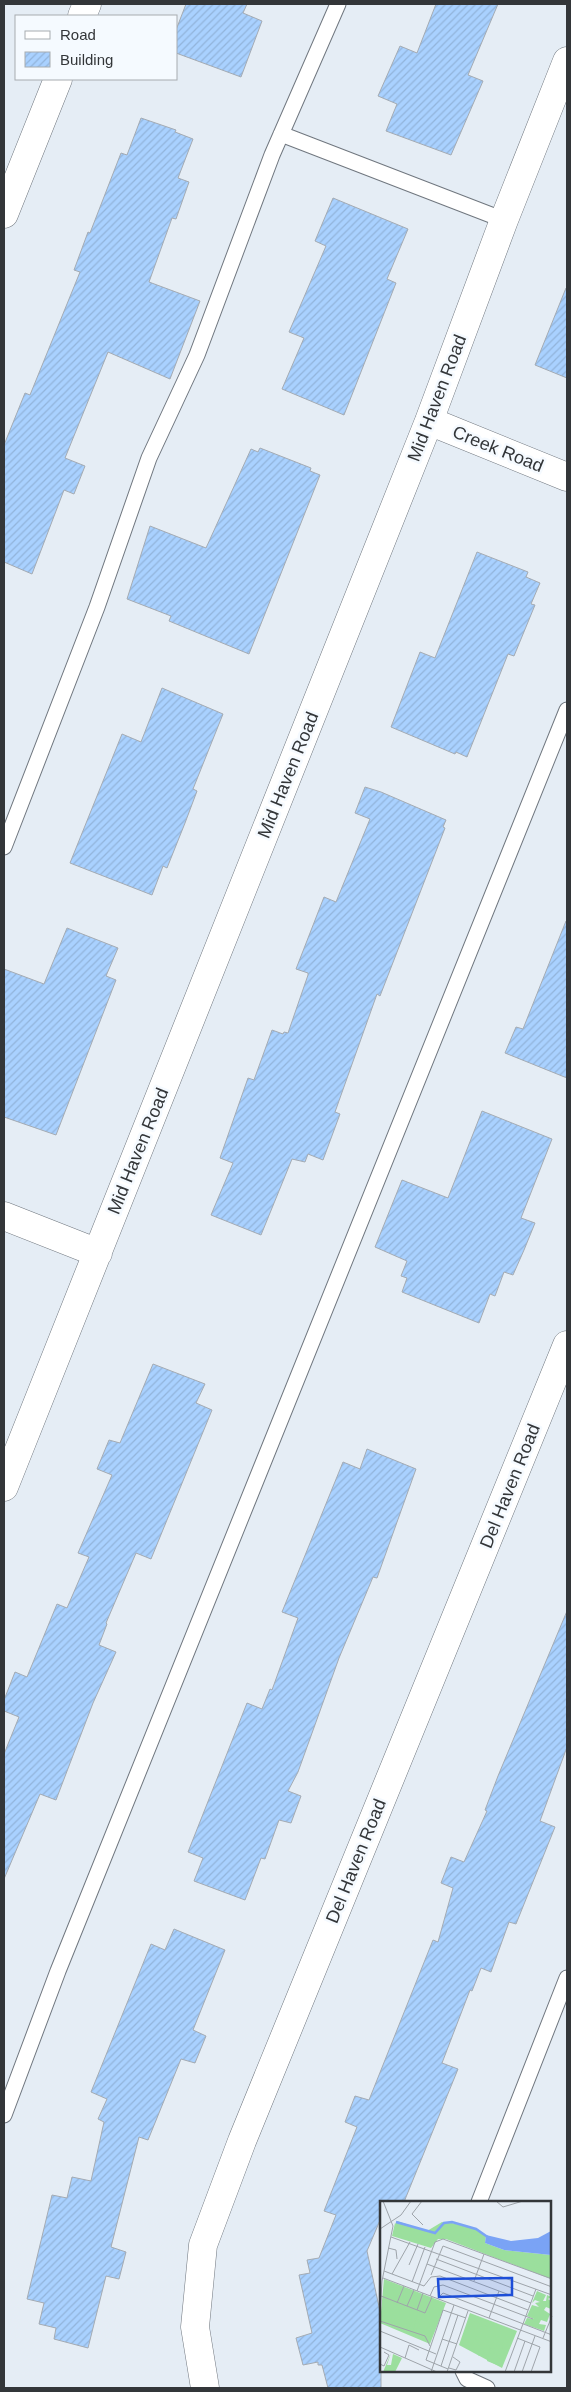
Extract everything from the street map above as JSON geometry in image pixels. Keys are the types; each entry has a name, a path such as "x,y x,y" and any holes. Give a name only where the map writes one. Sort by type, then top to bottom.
{"street":[{"name":"Mid Haven Road","path":"4,1487 429,421 504,220 567,61"},
{"path":"4,214 58,80"},
{"name":"Creek Road","path":"429,421 567,477"},
{"path":"4,1216 98,1253"},
{"name":"Del Haven Road","path":"205,2388 195,2327 203,2245 242,2141 567,1345"}],"lane":[{"path":"4,847 97,607 149,458 197,355 281,134 338,4"},
{"path":"281,134 504,220"},
{"path":"4,2115 66,1953 567,710"},
{"path":"479,2201 567,1978"},
{"path":"464,2372 467,2379 487,2388"}],"building":[{"path":"186,4 247,4 243,13 262,21 241,77 178,54 178,25"},
{"path":"436,4 498,4 468,75 483,81 451,155 386,131 397,104 378,96 400,46 417,53"},
{"path":"141,118 176,130 175,132 193,139 178,178 189,182 176,219 172,218 149,282 200,301 170,379 108,352 65,458 85,466 74,494 64,490 32,574 4,562 4,445 25,393 30,395 80,272 74,270 121,153 127,155"},
{"path":"333,198 408,229 387,279 396,283 344,415 282,389 304,338 289,332 326,246 315,241"},
{"path":"567,288 567,378 535,365"},
{"path":"260,448 311,468 310,471 320,475 249,654 169,621 171,616 127,599 150,526 206,548 251,449 258,452"},
{"path":"477,552 528,572 526,577 540,583 531,604 535,605 514,656 508,654 467,757 456,752 455,754 391,727 420,652 435,658"},
{"path":"162,688 223,714 193,789 197,791 185,823 167,868 163,866 152,895 70,863 122,734 141,742"},
{"path":"365,787 446,820 443,827 445,828 380,996 377,994 335,1112 340,1114 323,1160 308,1154 305,1162 292,1159 261,1235 211,1215 233,1163 220,1158 248,1078 254,1080 272,1030 283,1034 284,1032 288,1033 308,975 308,973 296,969 324,897 336,902 370,819 355,813"},
{"path":"566,921 567,1078 505,1053 516,1027 523,1029"},
{"path":"67,928 118,948 106,976 116,980 56,1135 4,1117 4,969 44,984"},
{"path":"482,1111 552,1139 521,1218 535,1223 513,1275 504,1272 495,1296 490,1294 479,1323 402,1292 407,1278 401,1276 407,1261 375,1247 402,1180 448,1198"},
{"path":"153,1364 205,1384 196,1403 212,1410 151,1559 136,1553 106,1623 99,1645 116,1652 93,1703 56,1800 40,1794 4,1879 4,1754 19,1717 4,1711 4,1700 15,1672 27,1677 57,1604 67,1608 89,1557 78,1553 112,1475 97,1469 109,1440 120,1443"},
{"path":"367,1449 416,1469 377,1578 373,1577 339,1658 298,1772 288,1791 301,1796 291,1823 279,1820 265,1859 261,1858 245,1900 194,1881 203,1858 188,1852 247,1703 262,1709 270,1689 272,1690 298,1618 282,1612 343,1462 360,1469"},
{"path":"567,1611 567,1747 540,1821 555,1827 516,1924 509,1922 491,1972 481,1968 472,1991 470,1990 442,2063 458,2069 404,2201 380,2201 380,2220 367,2251 380,2311 381,2388 328,2388 322,2365 318,2365 318,2362 303,2365 296,2338 312,2333 299,2275 310,2273 307,2260 319,2258 336,2215 324,2211 357,2127 345,2122 355,2096 369,2100 433,1940 438,1942 453,1888 441,1883 451,1857 464,1862 487,1811 485,1810"},
{"path":"174,1929 225,1950 193,2030 206,2036 195,2063 181,2059 148,2140 139,2137 111,2247 126,2252 119,2279 106,2276 88,2348 54,2339 56,2328 39,2324 44,2303 27,2299 52,2195 67,2198 72,2177 91,2181 104,2122 98,2119 107,2099 91,2092 151,1944 165,1950"}]}
